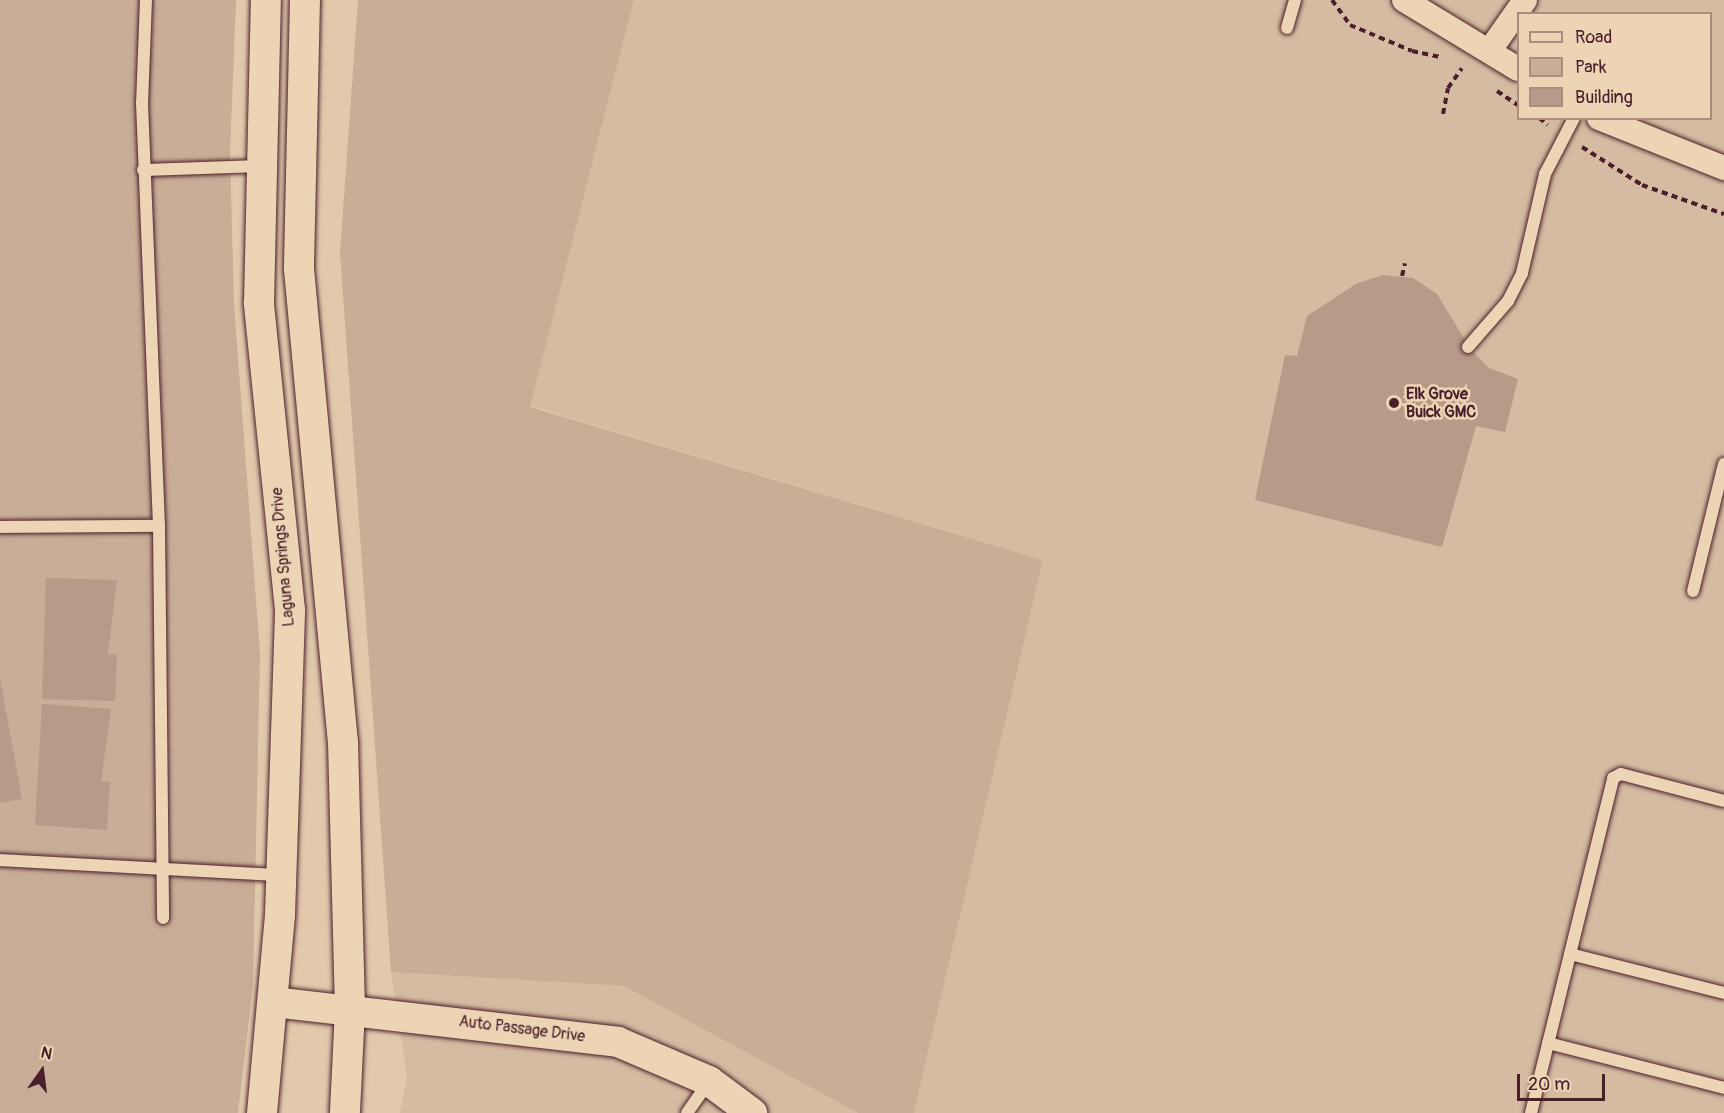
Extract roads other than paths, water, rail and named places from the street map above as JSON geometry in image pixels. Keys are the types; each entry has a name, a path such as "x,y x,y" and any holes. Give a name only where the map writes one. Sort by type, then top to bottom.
{"street":[{"name":"Laguna Springs Drive","path":"262,1113 274,1002 282,875 290,610 259,303 266,0"},
{"path":"305,0 299,269 343,742 350,1010 345,1113"},
{"path":"1404,0 1517,68"},
{"path":"1490,50 1525,0"},
{"path":"1604,120 1724,168"},
{"name":"Auto Passage Drive","path":"274,1002 618,1042 710,1081 752,1113"}],"lane":[{"path":"146,0 143,170 159,526 163,918"},
{"path":"1287,28 1294,0"},
{"path":"1468,346 1508,301 1522,273 1545,174 1573,120"},
{"path":"143,170 263,166"},
{"path":"1693,591 1724,464"},
{"path":"0,527 159,526"},
{"path":"1531,1113 1614,778 1621,774 1724,801"},
{"path":"0,860 282,875"},
{"path":"1570,954 1724,993"},
{"path":"1548,1043 1724,1088"},
{"path":"687,1113 710,1081"}],"place":[{"name":"Elk Grove Buick GMC","path":"1394,403"}]}
